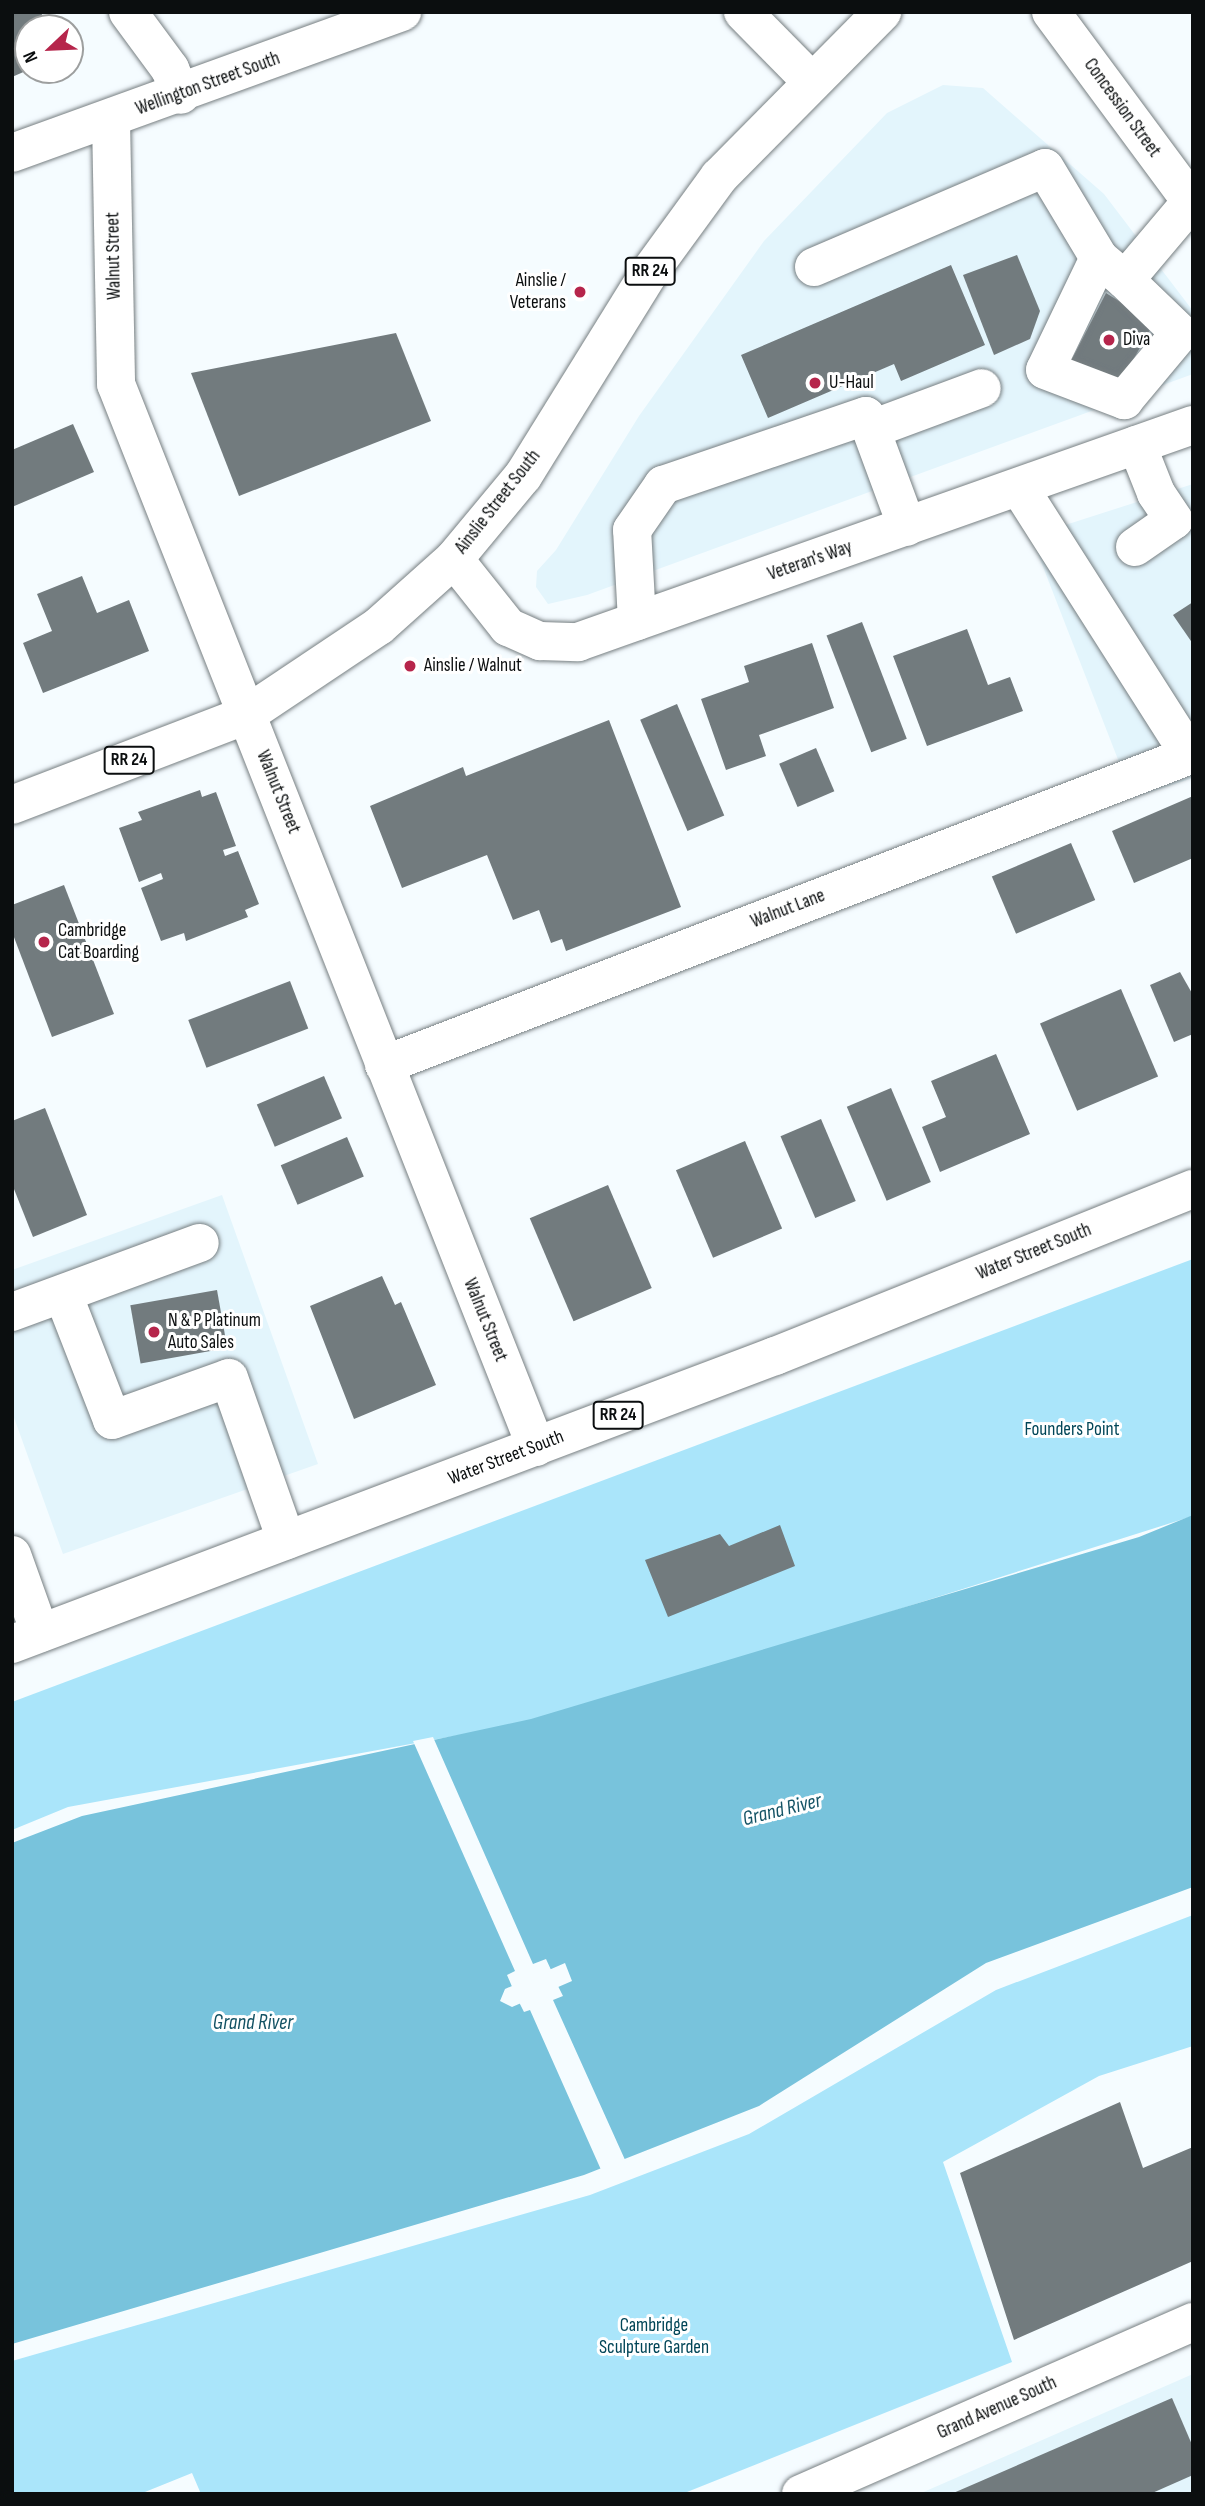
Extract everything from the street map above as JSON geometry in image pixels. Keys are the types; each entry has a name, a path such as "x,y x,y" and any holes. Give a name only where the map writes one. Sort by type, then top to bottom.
{"main road":[{"path":"128,12 170,69 181,94"},
{"name":"Wellington Street South","path":"12,153 111,120 402,12"},
{"path":"743,12 812,82"},
{"name":"Ainslie Street South","path":"12,805 247,715 379,626 454,559 523,476 649,273 719,177 882,12"},
{"name":"Concession Street","path":"1051,12 1192,203"},
{"name":"Walnut Street","path":"111,120 116,384 536,1447"},
{"path":"814,267 1045,169 1112,269 1180,333 1124,400 1045,370 1112,269 1192,203"},
{"path":"872,429 982,388"},
{"path":"1099,391 1129,448 1174,520 1135,547"},
{"path":"637,621 632,530 663,485 866,416 907,527"},
{"name":"Veteran's Way","path":"454,559 508,626 540,641 578,642 1193,425"},
{"path":"1019,487 1191,754"},
{"name":"Walnut Lane","path":"384,1065 1191,754"},
{"name":"Water Street South","path":"26,1638 536,1447 1193,1189"},
{"path":"12,1312 201,1243"},
{"path":"63,1294 113,1420 229,1378 286,1540"},
{"path":"12,1555 26,1638"},
{"name":"Grand Avenue South","path":"808,2492 1193,2322"}],"shaded area":[{"path":"943,85 983,88 1104,194 1193,311 1193,374 587,595 548,604 536,587 537,571 556,550 639,416 764,241 887,113"},
{"path":"1193,484 1193,778 1133,798 1031,536"},
{"path":"222,1195 318,1464 63,1554 12,1412 12,1270"},
{"path":"1193,2374 1193,2494 919,2494"}],"green space":[{"name":"Founders Point","path":"1193,1259 1193,1516 558,1717 68,1807 12,1830 12,1702"},
{"name":"Cambridge Sculpture Garden","path":"1193,1915 1193,2046 1099,2076 943,2162 1012,2362 682,2494 201,2494 192,2473 140,2494 12,2494 12,2361 590,2195 749,2134 996,1990"}],"water":[{"name":"Grand River","path":"1193,1515 1193,1887 986,1963 759,2106 584,2175 12,2344 12,1843 82,1816 531,1719 1139,1537","holes":["565,1963 572,1981 512,2007 500,2001 505,1989"]}],"pier":[{"path":"433,1737 533,1964 546,1959 552,1972 513,1989 507,1975 515,1971 413,1741"},
{"path":"557,1984 563,1996 553,2000 626,2162 602,2172 530,2010 524,2012 518,2000"}],"building":[{"path":"12,12 41,12 42,14 14,14 12,77"},
{"path":"1017,255 1040,311 1030,339 994,355 963,275"},
{"path":"951,265 985,345 901,381 894,364 768,418 741,355"},
{"path":"1106,293 1135,311 1150,330 1120,383 1070,363"},
{"path":"396,333 431,421 239,496 191,373"},
{"path":"73,424 94,472 12,507 12,450"},
{"path":"82,576 97,613 129,600 149,651 43,693 23,643 52,631 37,594"},
{"path":"1193,602 1193,644 1173,615"},
{"path":"862,622 907,739 871,752 827,636"},
{"path":"967,629 988,685 1010,677 1023,711 927,746 893,656"},
{"path":"812,643 834,708 759,735 766,756 726,770 701,699 749,682 744,666"},
{"path":"677,704 724,815 687,831 640,720"},
{"path":"609,720 681,907 566,951 562,939 551,943 539,910 513,920 487,855 402,888 370,806 463,767 466,776"},
{"path":"816,748 834,791 798,807 779,764"},
{"path":"200,790 202,797 216,792 236,846 223,850 225,856 238,851 259,904 245,910 248,917 186,941 184,933 161,941 141,888 163,879 161,873 139,882 119,828 142,820 138,812"},
{"path":"1193,796 1193,858 1134,883 1112,831"},
{"path":"1071,843 1095,900 1016,934 992,877"},
{"path":"64,885 114,1014 52,1037 12,932 12,905"},
{"path":"1180,972 1193,995 1193,1034 1174,1042 1150,985"},
{"path":"290,981 308,1029 207,1068 188,1020"},
{"path":"1121,989 1158,1076 1077,1111 1040,1023"},
{"path":"996,1054 1030,1134 940,1172 922,1127 946,1117 931,1081"},
{"path":"324,1076 342,1118 275,1147 257,1105"},
{"path":"891,1088 931,1182 887,1201 847,1107"},
{"path":"45,1108 87,1215 33,1237 12,1184 12,1121"},
{"path":"821,1119 856,1201 815,1218 780,1136"},
{"path":"347,1137 364,1177 298,1205 281,1165"},
{"path":"745,1141 782,1228 713,1258 676,1170"},
{"path":"608,1185 652,1288 574,1321 530,1218"},
{"path":"382,1276 395,1305 401,1302 436,1385 354,1419 310,1306"},
{"path":"217,1290 227,1348 141,1363 130,1305"},
{"path":"780,1525 795,1566 668,1617 645,1560 720,1534 729,1546"},
{"path":"1120,2102 1143,2168 1193,2147 1193,2261 1014,2340 960,2173"},
{"path":"1172,2398 1193,2447 1193,2475 1150,2494 951,2494"}],"place":[{"name":"Ainslie / Veterans","path":"580,292"},
{"name":"Diva","path":"1109,340"},
{"name":"U-Haul","path":"815,383"},
{"name":"Ainslie / Walnut","path":"410,666"},
{"name":"Cambridge Cat Boarding","path":"44,942"},
{"name":"N & P Platinum Auto Sales","path":"154,1332"}]}
